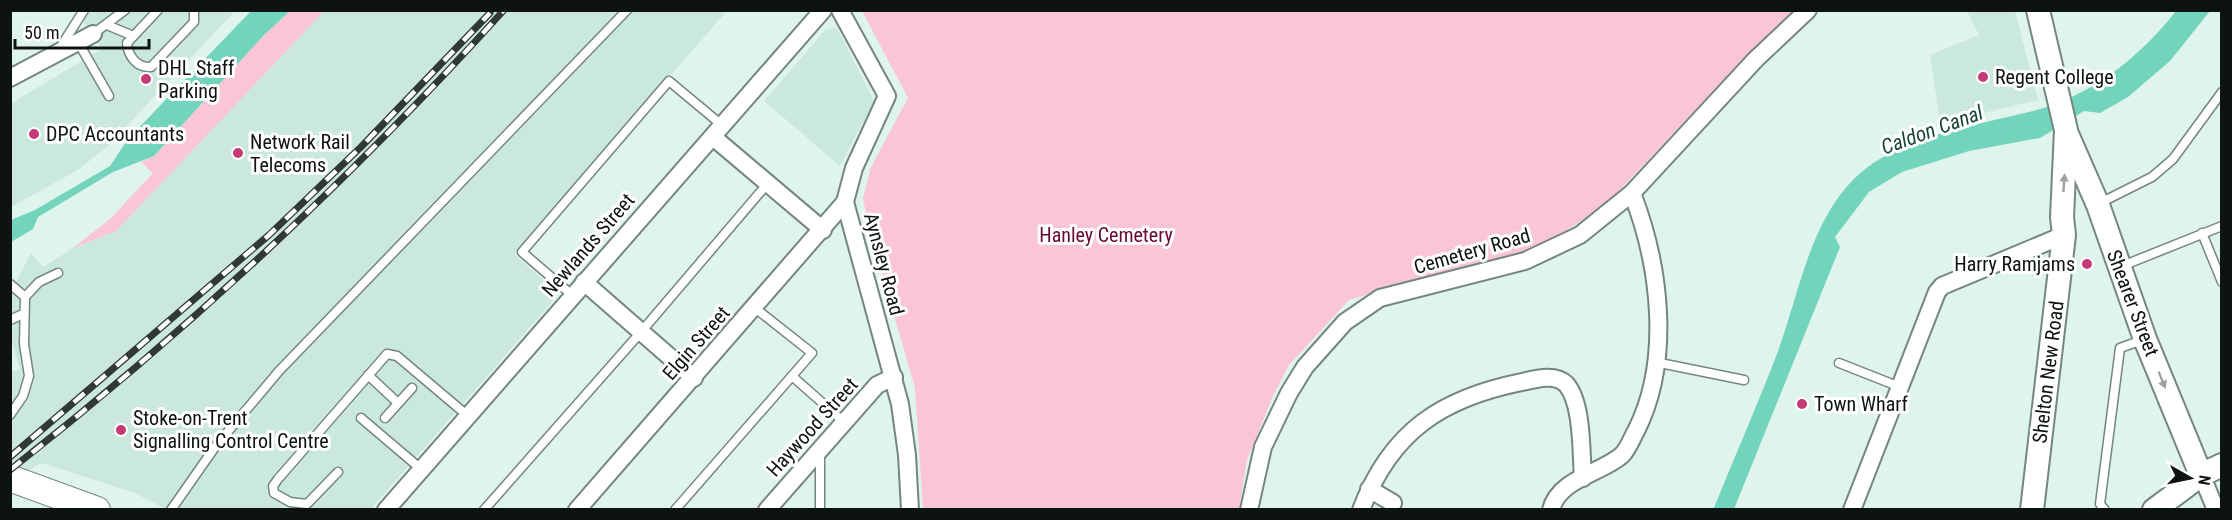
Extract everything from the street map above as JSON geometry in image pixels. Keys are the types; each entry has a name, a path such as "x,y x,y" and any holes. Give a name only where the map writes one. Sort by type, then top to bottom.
{"main road":[{"name":"Shelton New Road","path":"2032,510 2064,235 2062,217 2066,130 2038,10"},
{"name":"Shearer Street","path":"2066,130 2098,205 2104,228 2145,339 2204,481"},
{"path":"2064,235 2070,222 2082,214 2087,215 2104,228"},
{"path":"2154,510 2204,481 2222,465"},
{"path":"15,480 46,501 97,510"}],"street":[{"name":"Newlands Street","path":"386,510 578,288 824,10"},
{"name":"Aynsley Road","path":"840,10 887,96 854,168 845,202 900,404 907,455 910,510"},
{"name":"Cemetery Road","path":"1249,510 1263,447 1289,393 1305,367 1345,322 1380,298 1525,261 1580,235 1632,194 1756,59 1808,10"},
{"path":"10,78 92,34"},
{"path":"718,131 768,183 823,230"},
{"path":"1551,510 1565,488 1624,454 1647,408 1659,339 1653,276 1644,224 1632,194"},
{"name":"Elgin Street","path":"577,510 845,202"},
{"path":"1852,510 1937,292 1942,286 2064,235"},
{"path":"578,288 641,332 694,378"},
{"name":"Haywood Street","path":"767,510 878,385 894,378"},
{"path":"1361,510 1381,467 1414,429 1438,411 1464,397 1483,391 1549,378 1564,382 1572,392 1578,415 1583,478"},
{"path":"2204,481 2216,510"},
{"path":"1369,489 1394,503"}],"lane":[{"path":"56,53 84,10"},
{"path":"92,34 125,10"},
{"path":"158,10 131,35 126,46 133,58 142,66 151,67 194,21 194,10"},
{"path":"171,510 215,447 279,371 627,10"},
{"path":"92,34 131,35"},
{"path":"92,34 109,96"},
{"path":"578,288 522,252 669,81 718,131"},
{"path":"2098,205 2152,177 2172,159 2222,92"},
{"path":"483,510 641,332 768,183"},
{"path":"2119,267 2222,226"},
{"path":"2202,234 2222,282"},
{"path":"10,415 23,396 29,376 23,314 25,297 39,282 58,273"},
{"path":"10,284 25,297"},
{"path":"675,510 812,353 755,308"},
{"path":"10,320 23,314"},
{"path":"2105,510 2100,504 2120,348 2145,339"},
{"path":"338,472 307,504 278,498 274,493 273,486 278,479 383,357 393,354 468,416"},
{"path":"1655,362 1744,380"},
{"path":"1839,363 1900,387"},
{"path":"368,375 398,403"},
{"path":"792,376 844,423"},
{"path":"385,418 412,388"},
{"path":"361,418 421,469"},
{"path":"820,450 820,510"}],"shaded area":[{"path":"252,10 290,11 263,36 154,156 113,172 38,217 33,229 11,242 11,220 35,210 110,166 128,139"},
{"path":"76,11 235,11 108,146 78,170 11,207 10,104 102,49"},
{"path":"324,11 727,11 517,251 515,255 559,294 371,509 166,509 134,493 42,463 29,470 11,464 11,372 20,369 11,340 11,292 31,253 43,267 73,248 116,230"},
{"name":"Regent College","path":"1967,11 2015,11 2038,100 1940,123 1930,55 1979,35"},
{"path":"2176,11 2210,11 2170,61 2128,97 2100,113 2084,111 2040,138 1969,151 1902,172 1869,192 1835,237 1840,247 1734,509 1713,510 1777,354 1816,237 1840,195 1856,177 1873,163 1916,142 1964,127 2033,111 2075,96 2113,73 2130,59 2147,44"},
{"path":"837,28 874,101 840,166 764,101 826,29"}],"green space":[{"path":"290,11 324,11 116,231 73,248 110,219 153,173 141,162 154,156 263,36"},
{"name":"Hanley Cemetery","path":"862,11 1794,11 1760,42 1614,196 1584,219 1553,239 1517,255 1420,279 1349,300 1289,365 1274,394 1247,460 1239,510 923,509 915,388 868,225 863,198 871,167 908,98"}],"railway":[{"path":"10,470 141,363 267,250 388,133 504,10"},
{"path":"10,457 269,235 361,147 490,13"}],"place":[{"name":"Regent College","path":"1983,77"},
{"name":"DHL Staff Parking","path":"146,79"},
{"name":"DPC Accountants","path":"34,134"},
{"name":"Network Rail Telecoms","path":"238,153"},
{"name":"Harry Ramjams","path":"2087,264"},
{"name":"Town Wharf","path":"1802,404"},
{"name":"Stoke-on-Trent Signalling Control Centre","path":"121,430"}],"water label":[{"name":"Caldon Canal","path":"1932,130"}]}
